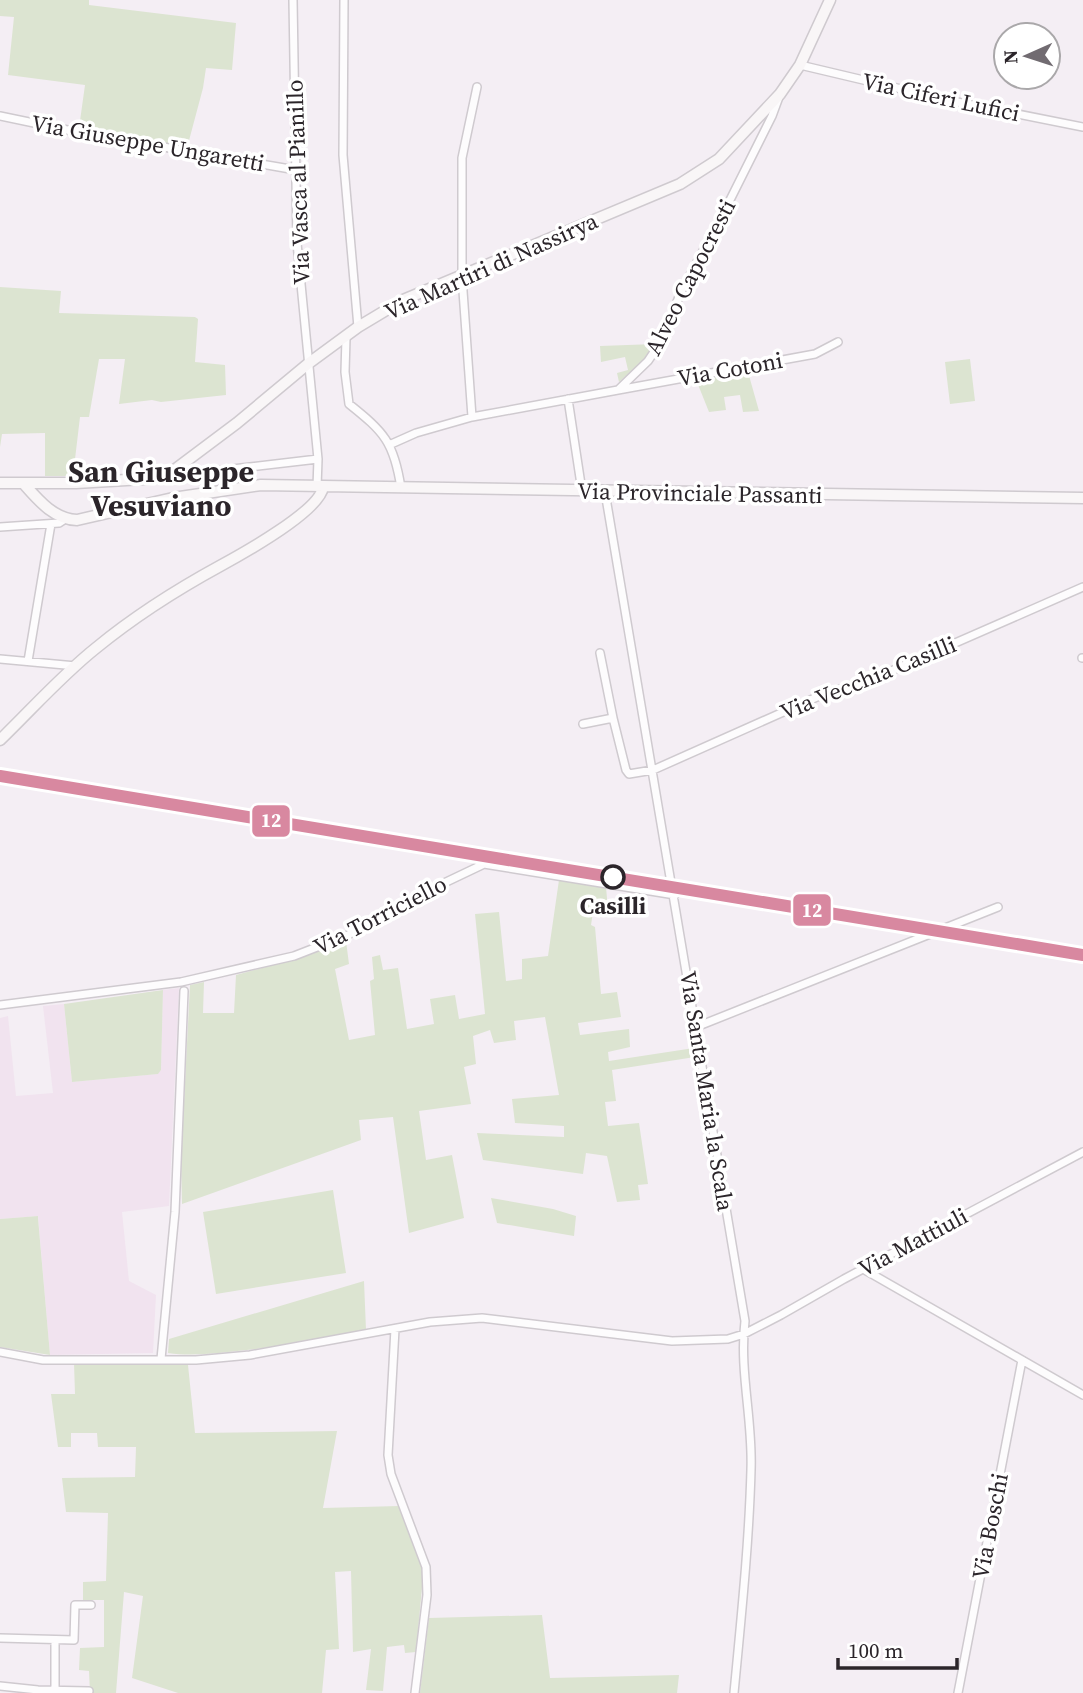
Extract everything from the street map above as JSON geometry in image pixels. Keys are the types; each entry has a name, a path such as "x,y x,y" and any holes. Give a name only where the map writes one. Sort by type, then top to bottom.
{"street":[{"name":"Via Vasca al Pianillo","path":"293,0 297,243 320,486"},
{"path":"344,0 344,155 358,327"},
{"name":"Via Martiri di Nassirya","path":"0,483 154,480 169,474 237,423 309,363 358,327 403,300 680,184 719,159 780,94 800,65 830,0"},
{"name":"Via Ciferi Lufici","path":"800,65 952,101 1083,127"},
{"path":"472,417 462,277 462,158 477,87"},
{"name":"Alveo Capocresti","path":"618,390 648,361 660,343 681,292 760,141 780,94"},
{"name":"Via Giuseppe Ungaretti","path":"0,116 296,170"},
{"path":"346,338 345,372 349,404 379,428 396,462 401,488"},
{"name":"Via Cotoni","path":"618,390 815,355 838,342"},
{"path":"389,445 416,433 472,417 618,390"},
{"path":"568,399 582,491"},
{"path":"169,474 318,459"},
{"path":"0,527 51,524 65,519 39,501 24,484"},
{"name":"Via Provinciale Passanti","path":"65,519 103,516 173,498 261,485 1083,498"},
{"path":"0,740 94,649 167,595 267,539 314,503 322,493 320,486"},
{"name":"Via Santa Maria la Scala","path":"605,492 746,1321 742,1344 752,1467 734,1693"},
{"path":"28,661 51,538 51,524"},
{"name":"Via Vecchia Casilli","path":"653,770 817,697 883,675 1083,586"},
{"path":"600,653 612,718 626,770 634,775 653,770"},
{"path":"0,659 77,666"},
{"path":"583,724 612,718"},
{"name":"Via Torriciello","path":"0,1005 181,982 293,956 348,935 421,894 484,864 675,895"},
{"path":"696,1027 998,907"},
{"path":"161,1359 175,1212 184,991"},
{"name":"Via Mattiuli","path":"0,1352 43,1360 250,1355 430,1322 482,1318 672,1341 728,1339 744,1334 1083,1153"},
{"path":"863,1269 1083,1395"},
{"path":"395,1329 388,1455 391,1474 426,1567 427,1595 415,1693"},
{"name":"Via Boschi","path":"958,1693 1022,1360"},
{"path":"0,1639 74,1640 75,1605 92,1605"},
{"path":"55,1640 55,1690"},
{"path":"0,1686 89,1691"}],"shaded area":[{"path":"179,988 169,1206 122,1212 129,1281 156,1295 153,1353 50,1355 38,1216 0,1219 0,1018 8,1016 16,1096 53,1093 43,1006 64,1004 72,1082 157,1074 161,1070 163,990"}],"green space":[{"path":"0,0 89,0 89,5 236,23 232,70 206,68 187,148 79,128 85,85 8,75 14,17 0,16"},
{"path":"0,287 61,291 59,313 195,317 198,319 195,362 225,365 226,395 119,404 125,359 99,359 89,417 80,417 73,476 45,476 45,433 2,434 0,447"},
{"path":"655,344 644,360 619,382 617,373 628,370 625,357 601,362 600,346"},
{"path":"970,359 975,401 950,404 945,362"},
{"path":"744,369 748,372 759,411 743,412 740,395 724,397 726,410 709,412 697,382 704,380 704,377"},
{"path":"559,880 606,887 608,910 593,912 591,925 595,927 601,994 617,992 621,1017 578,1023 580,1035 629,1029 630,1047 608,1052 609,1061 694,1048 695,1057 612,1070 616,1101 605,1102 608,1126 639,1123 648,1184 638,1185 640,1200 617,1202 607,1156 586,1153 583,1174 483,1160 477,1133 564,1137 564,1126 515,1123 512,1099 559,1095 545,1017 514,1021 516,1040 494,1043 490,1030 473,1036 476,1064 464,1067 471,1104 419,1111 426,1160 452,1155 464,1218 409,1233 393,1117 359,1120 361,1140 182,1204 181,1161 190,985 204,982 203,1013 234,1013 236,975 346,941 349,964 335,969 349,1040 375,1035 370,981 374,979 372,957 380,955 383,970 398,968 407,1029 434,1024 430,999 455,995 459,1019 485,1014 475,914 499,912 506,981 522,979 522,959 548,956"},
{"path":"163,990 161,1070 158,1074 72,1082 64,1004"},
{"path":"333,1190 346,1273 216,1294 203,1212"},
{"path":"491,1198 576,1216 574,1236 497,1223"},
{"path":"38,1216 50,1355 0,1347 0,1219"},
{"path":"364,1281 366,1330 246,1350 198,1354 168,1353 169,1339"},
{"path":"74,1363 188,1365 195,1433 337,1431 323,1508 399,1506 420,1561 423,1577 416,1652 405,1653 404,1645 387,1647 383,1691 366,1690 371,1649 353,1652 351,1571 335,1572 339,1649 326,1650 322,1693 178,1693 132,1678 143,1596 124,1592 116,1693 90,1693 89,1671 79,1670 80,1648 104,1647 104,1600 83,1600 83,1582 106,1581 108,1513 66,1512 62,1478 135,1477 136,1447 98,1447 97,1433 71,1433 71,1447 58,1447 51,1394 75,1394"},
{"path":"542,1615 550,1678 679,1675 677,1693 420,1693 429,1618"}],"transit line":[{"name":"12","path":"0,776 1083,955"}],"place":[{"name":"Casilli","path":"613,877"}],"district":[{"name":"San Giuseppe Vesuviano","path":"161,488"}]}
